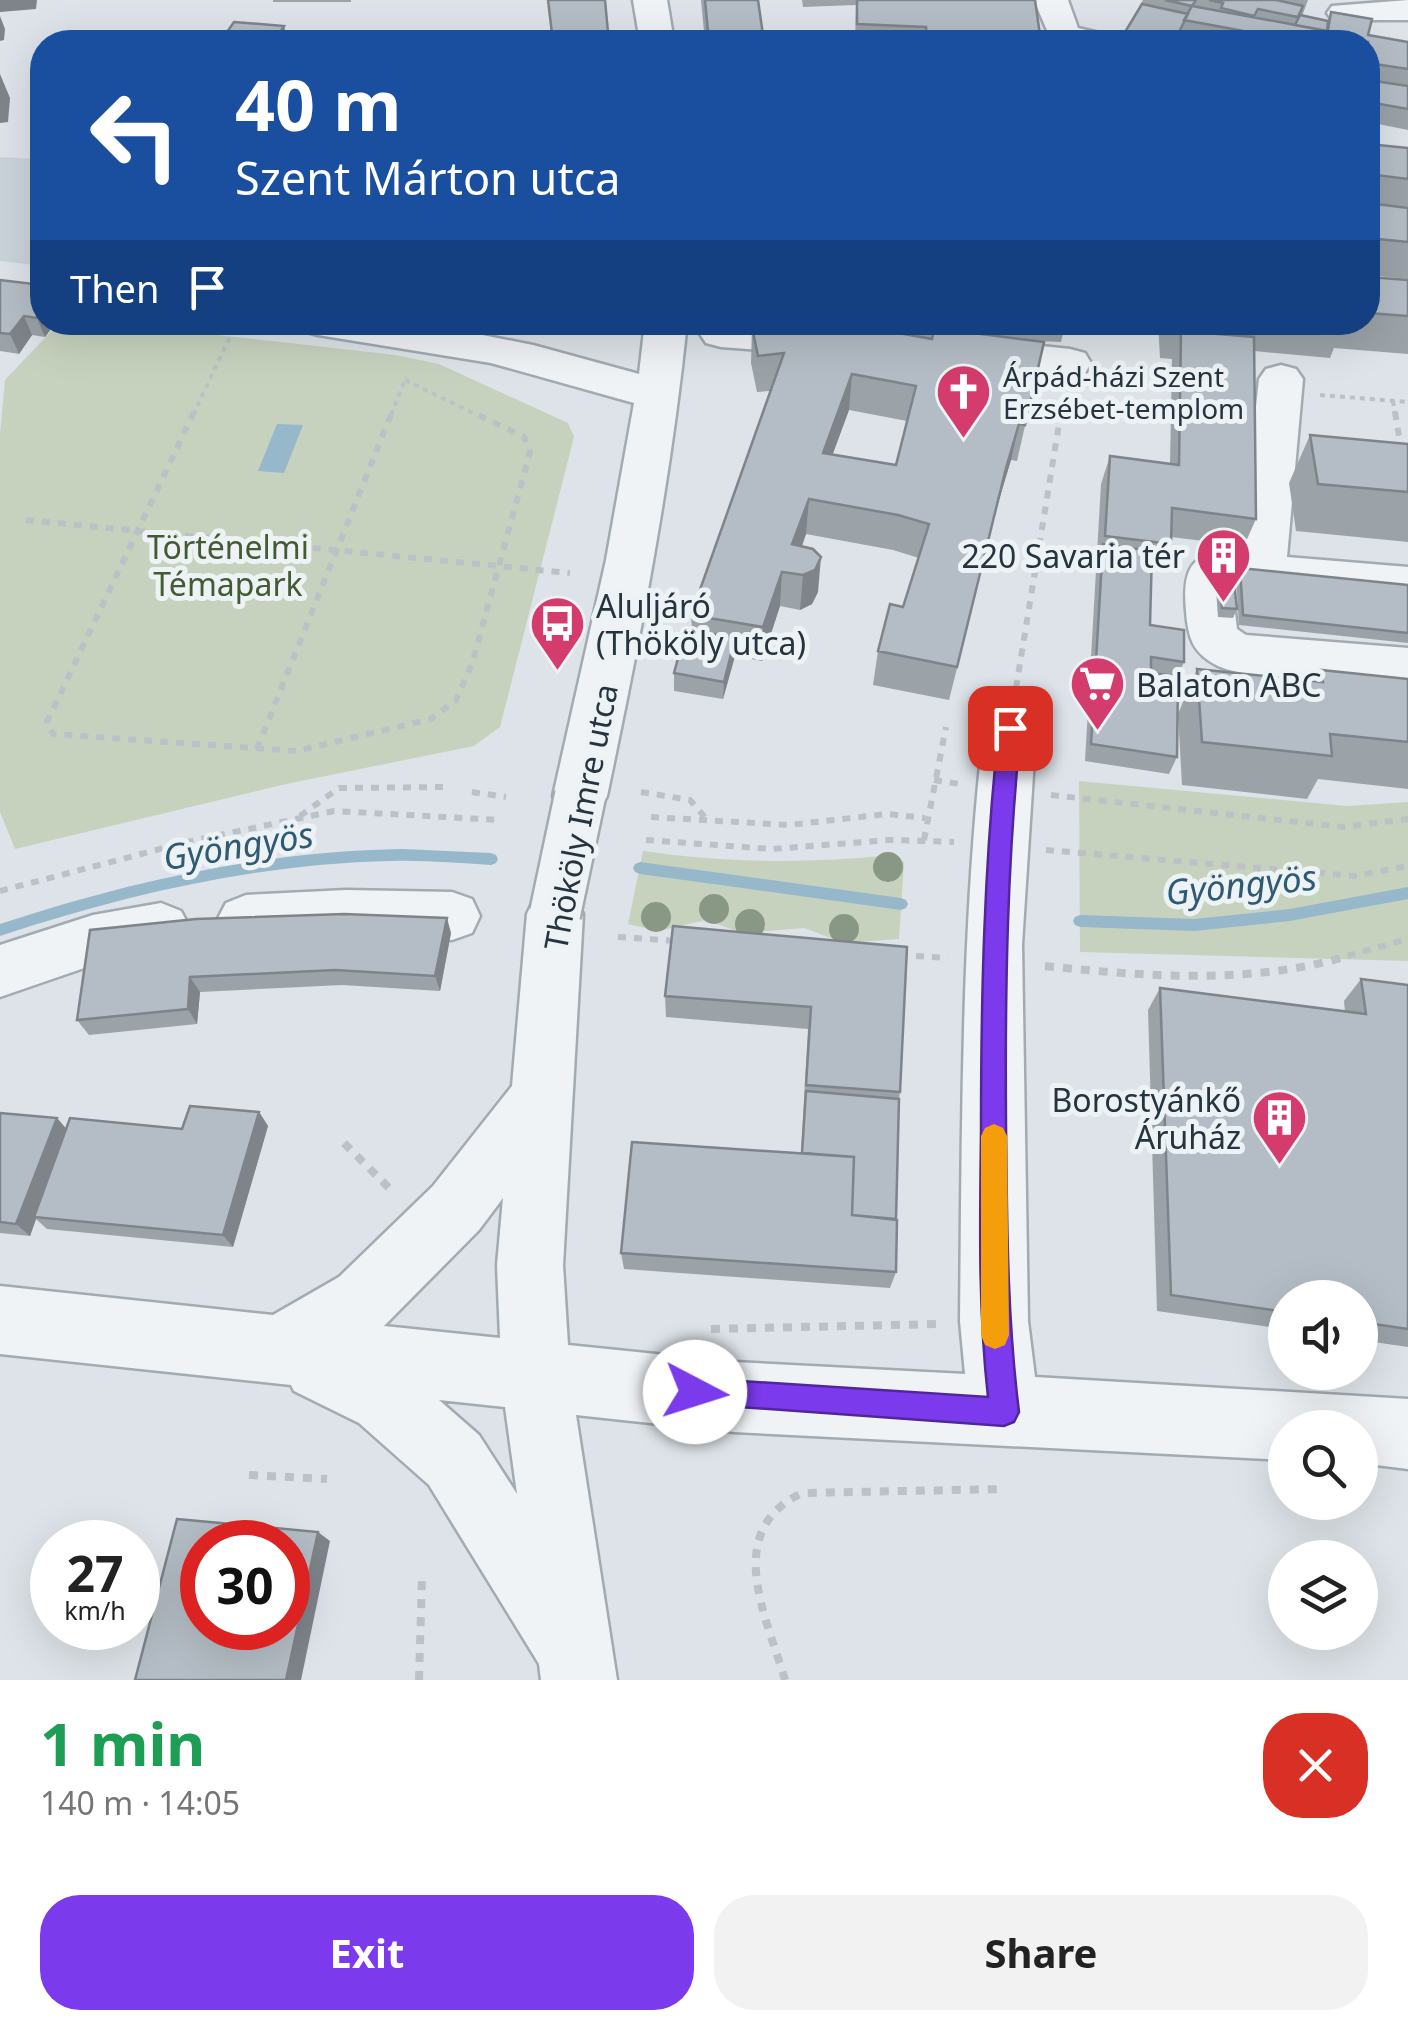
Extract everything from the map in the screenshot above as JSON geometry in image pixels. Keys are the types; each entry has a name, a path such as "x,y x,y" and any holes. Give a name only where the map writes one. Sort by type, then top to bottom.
{"street":[{"path":"650,0 655,30"},
{"path":"1051,0 1069,30"},
{"path":"1078,30 1087,0"},
{"path":"1344,13 1408,10"},
{"path":"418,335 531,355 660,396"},
{"name":"Thököly Imre utca","path":"577,1668 536,1376 530,1265 556,914 630,571 660,396 665,335"},
{"path":"735,335 872,345"},
{"path":"929,348 1070,363"},
{"path":"1262,573 1281,385"},
{"path":"1408,585 1223,569 1208,579 1214,638 1236,653 1408,667"},
{"path":"1004,1412 994,1321 993,945 1002,790 1010,728"},
{"path":"0,971 55,950 130,931 346,914 452,916"},
{"path":"279,1349 363,1300 456,1208 542,1096"},
{"path":"0,1320 734,1396 1268,1424"},
{"path":"279,1349 384,1398 454,1460 577,1668"},
{"path":"1378,1430 1408,1434"}],"path":[{"path":"231,335 47,722 53,734 297,751 431,719 456,700 472,664 530,452 524,437 404,380"},
{"path":"1010,728 1039,528 1070,363"},
{"path":"256,749 332,552 411,370"},
{"path":"1281,385 1408,402"},
{"path":"1393,400 1400,442"},
{"path":"26,520 570,573"},
{"path":"924,840 925,818 946,727"},
{"path":"299,817 339,788 446,787"},
{"path":"1002,790 1343,827 1408,819"},
{"path":"472,792 506,796"},
{"path":"641,792 694,798 702,804 708,822"},
{"path":"0,891 334,811 500,820"},
{"path":"652,817 789,825 887,814 925,818"},
{"path":"646,840 772,849 924,840 997,860 1355,876 1408,866"},
{"path":"344,1143 390,1189"},
{"path":"711,1329 817,1330 994,1321"},
{"path":"249,1476 326,1479"},
{"path":"785,1680 753,1552 756,1528 782,1498 802,1493 1004,1489"},
{"path":"419,1680 422,1576"}],"shaded area":[{"path":"0,157 30,159 30,265 0,261"}],"green space":[{"name":"Történelmi Témapark","path":"48,335 218,335 395,355 439,364 568,423 574,437 500,727 474,746 286,784 15,849 0,812 0,434 5,380"},
{"path":"1079,781 1347,806 1408,802 1408,961 1080,952"},
{"path":"643,851 768,861 892,855 904,862 899,939 844,943 804,928 742,933 706,920 658,931 628,924"}],"water":[{"path":"277,424 303,425 284,473 258,471"}],"building":[{"path":"548,0 605,0 608,30 552,30"},
{"path":"705,0 758,0 762,30 708,30"},
{"path":"857,0 1035,0 1039,30 926,30 857,24"},
{"path":"1165,0 1196,0 1192,6"},
{"path":"1209,0 1276,0 1303,6 1298,17 1258,9 1254,16 1221,8 1223,3"},
{"path":"1142,4 1188,14 1180,30 1126,30"},
{"path":"1192,6 1323,30 1238,30 1184,20"},
{"path":"1331,12 1372,19 1369,30 1328,30"},
{"path":"1300,15 1328,21 1327,30 1295,25"},
{"path":"234,22 284,26 282,30 228,30"},
{"path":"1380,37 1408,42 1408,69 1380,65"},
{"path":"1380,82 1408,86 1408,109 1380,104"},
{"path":"1380,145 1408,148 1408,179 1380,176"},
{"path":"1380,204 1408,208 1408,242 1380,239"},
{"path":"1380,278 1408,280 1408,316 1380,314"},
{"path":"0,280 30,284 30,317 24,316 10,334 0,333"},
{"path":"754,335 910,335 932,339 933,335 989,335 1044,342 1025,425 1019,424 1006,468 957,667 878,651 890,604 903,607 929,524 898,515 809,499 792,544 813,549 821,557 815,570 803,575 782,572 763,627 691,615 784,353 758,356","holes":["852,374 916,386 896,465 823,453"]},
{"path":"1181,335 1254,337 1256,519 1172,508 1171,544 1105,536 1110,456 1179,465"},
{"path":"1310,435 1408,444 1408,492 1318,484"},
{"path":"1103,544 1152,551 1150,625 1184,630 1184,662 1151,657 1151,673 1178,676 1177,757 1091,744"},
{"path":"1240,568 1408,585 1408,633 1243,615"},
{"path":"1220,581 1234,582 1237,609 1222,608"},
{"path":"686,629 735,638 724,682 674,673"},
{"path":"1197,669 1323,682 1321,670 1408,679 1408,742 1330,734 1332,756 1202,742"},
{"path":"344,914 447,918 435,976 335,970 190,977 188,1009 77,1020 90,930 196,919"},
{"path":"673,926 907,947 900,1092 806,1085 811,1007 665,996"},
{"name":"Borostyánkő Áruház","path":"1361,979 1408,985 1408,1329 1378,1325 1378,1280 1268,1280 1268,1309 1171,1295 1160,988 1366,1014"},
{"path":"806,1091 899,1099 896,1219 852,1215 854,1157 802,1153"},
{"path":"190,1106 259,1112 223,1235 34,1217 70,1118 182,1129"},
{"path":"0,1113 57,1118 16,1224 0,1222"},
{"path":"632,1142 854,1157 852,1215 897,1220 896,1272 621,1253"},
{"path":"177,1519 188,1520 180,1520 180,1650 292,1650 286,1680 135,1680 143,1650 160,1650 160,1584"},
{"path":"310,1531 318,1532 310,1569"}],"waterway":[{"name":"Gyöngyös","path":"0,930 95,900 243,868 391,855 491,859"},
{"name":"Gyöngyös","path":"640,868 901,904"},
{"name":"Gyöngyös","path":"1080,921 1194,925 1290,915 1408,893"}],"slow traffic":[{"path":"994,1136 995,1335"}],"place":[{"name":"Árpád-házi Szent Erzsébet-templom","path":"964,441"},
{"name":"220 Savaria tér","path":"1224,604"},
{"name":"Aluljáró (Thököly utca)","path":"557,672"},
{"name":"Balaton ABC","path":"1097,733"},
{"name":"Borostyánkő Áruház","path":"1280,1166"}],"route":[{"path":"695,1392 1004,1412 994,1321 993,945 1002,790 1010,728"}]}
